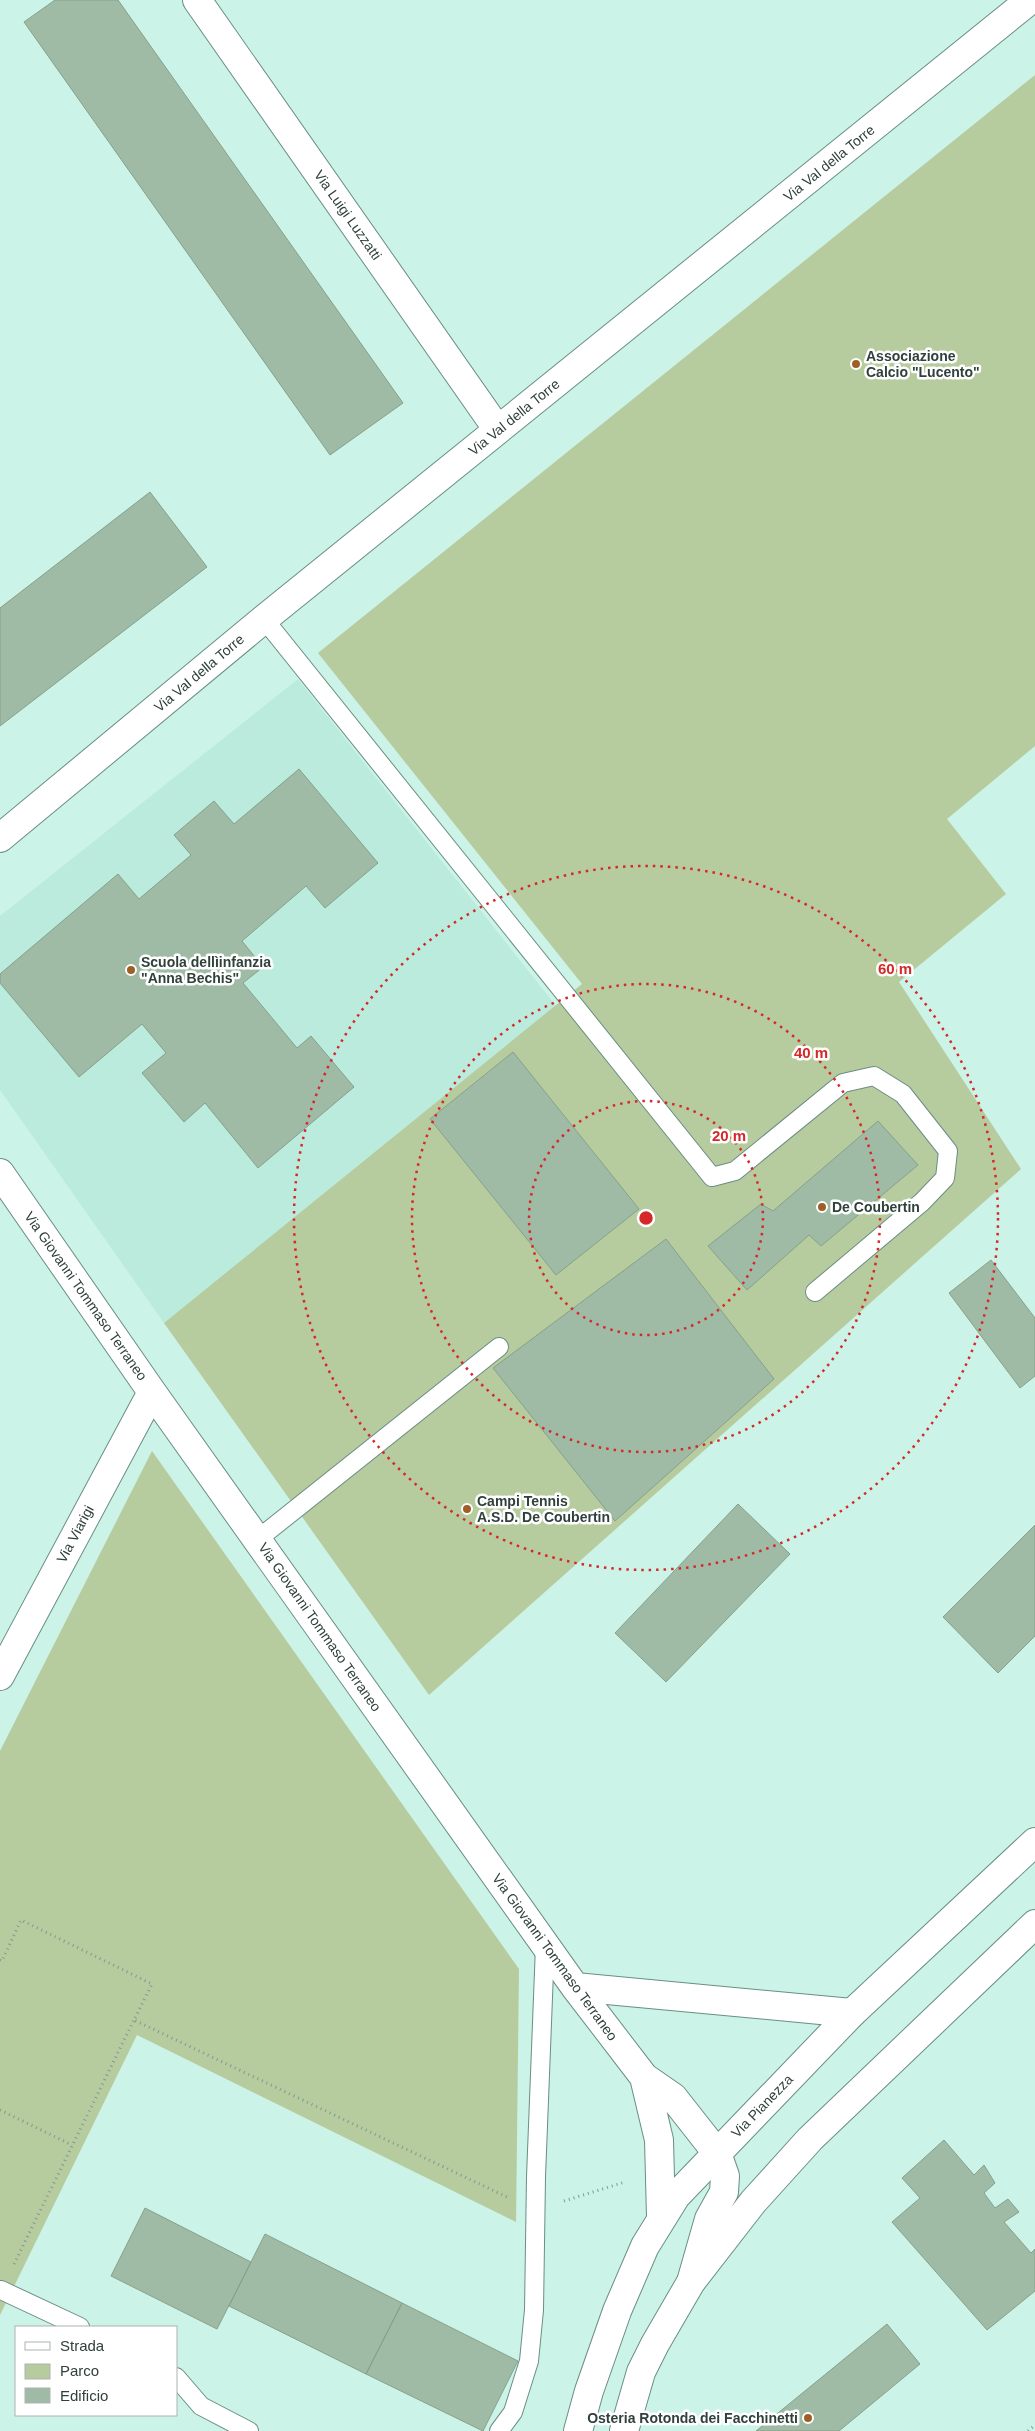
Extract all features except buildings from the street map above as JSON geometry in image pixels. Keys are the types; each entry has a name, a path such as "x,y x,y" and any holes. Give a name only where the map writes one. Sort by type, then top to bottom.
{"street":[{"name":"Via Luigi Luzzatti","path":"197,0 498,430"},
{"name":"Via Val della Torre","path":"0,838 264,619 1030,0"},
{"name":"Via Giovanni Tommaso Terraneo","path":"0,1173 152,1392 574,1987 644,2077 673,2097 717,2153 725,2176 724,2192 709,2218 690,2282"},
{"name":"Via Viarigi","path":"0,1676 152,1392"},
{"name":"Via Pianezza","path":"578,2431 588,2391 617,2311 645,2246 661,2216 676,2196 852,2013 1035,1842"},
{"path":"624,2431 641,2372 690,2282 753,2202 810,2139 1035,1924"},
{"path":"574,1987 852,2013"},
{"name":"Via Giovanni Tommaso Terraneo","path":"644,2077 659,2140 661,2216"}],"lane":[{"path":"264,619 712,1177 735,1171 843,1084 874,1076 903,1094 948,1151 945,1178 922,1202 815,1292"},
{"path":"258,1540 499,1347"},
{"path":"499,2431 513,2412 530,2361 534,2310 546,1946"},
{"path":"1,2290 78,2326"},
{"path":"178,2379 201,2406 249,2431"}],"path":[{"path":"1,1962 20,1920 152,1984 1,2290"},
{"path":"134,2020 536,2210 626,2182"},
{"path":"0,2110 72,2144"},
{"path":"1028,2431 1035,2425"}],"shaded area":[{"path":"298,679 556,1006 164,1323 0,1090 0,916"}],"green space":[{"path":"1035,75 1035,746 947,819 1006,894 899,982 1021,1169 429,1695 164,1323 582,984 318,653"},
{"path":"152,1451 519,1969 516,2222 137,2035 0,2315 0,1751"}],"place":[{"name":"Associazione Calcio \"Lucento\"","path":"856,364"},
{"name":"Scuola dellìinfanzia \"Anna Bechis\"","path":"131,970"},
{"name":"De Coubertin","path":"822,1207"},
{"name":"Campi Tennis A.S.D. De Coubertin","path":"467,1509"},
{"name":"Osteria Rotonda dei Facchinetti","path":"808,2418"}]}
